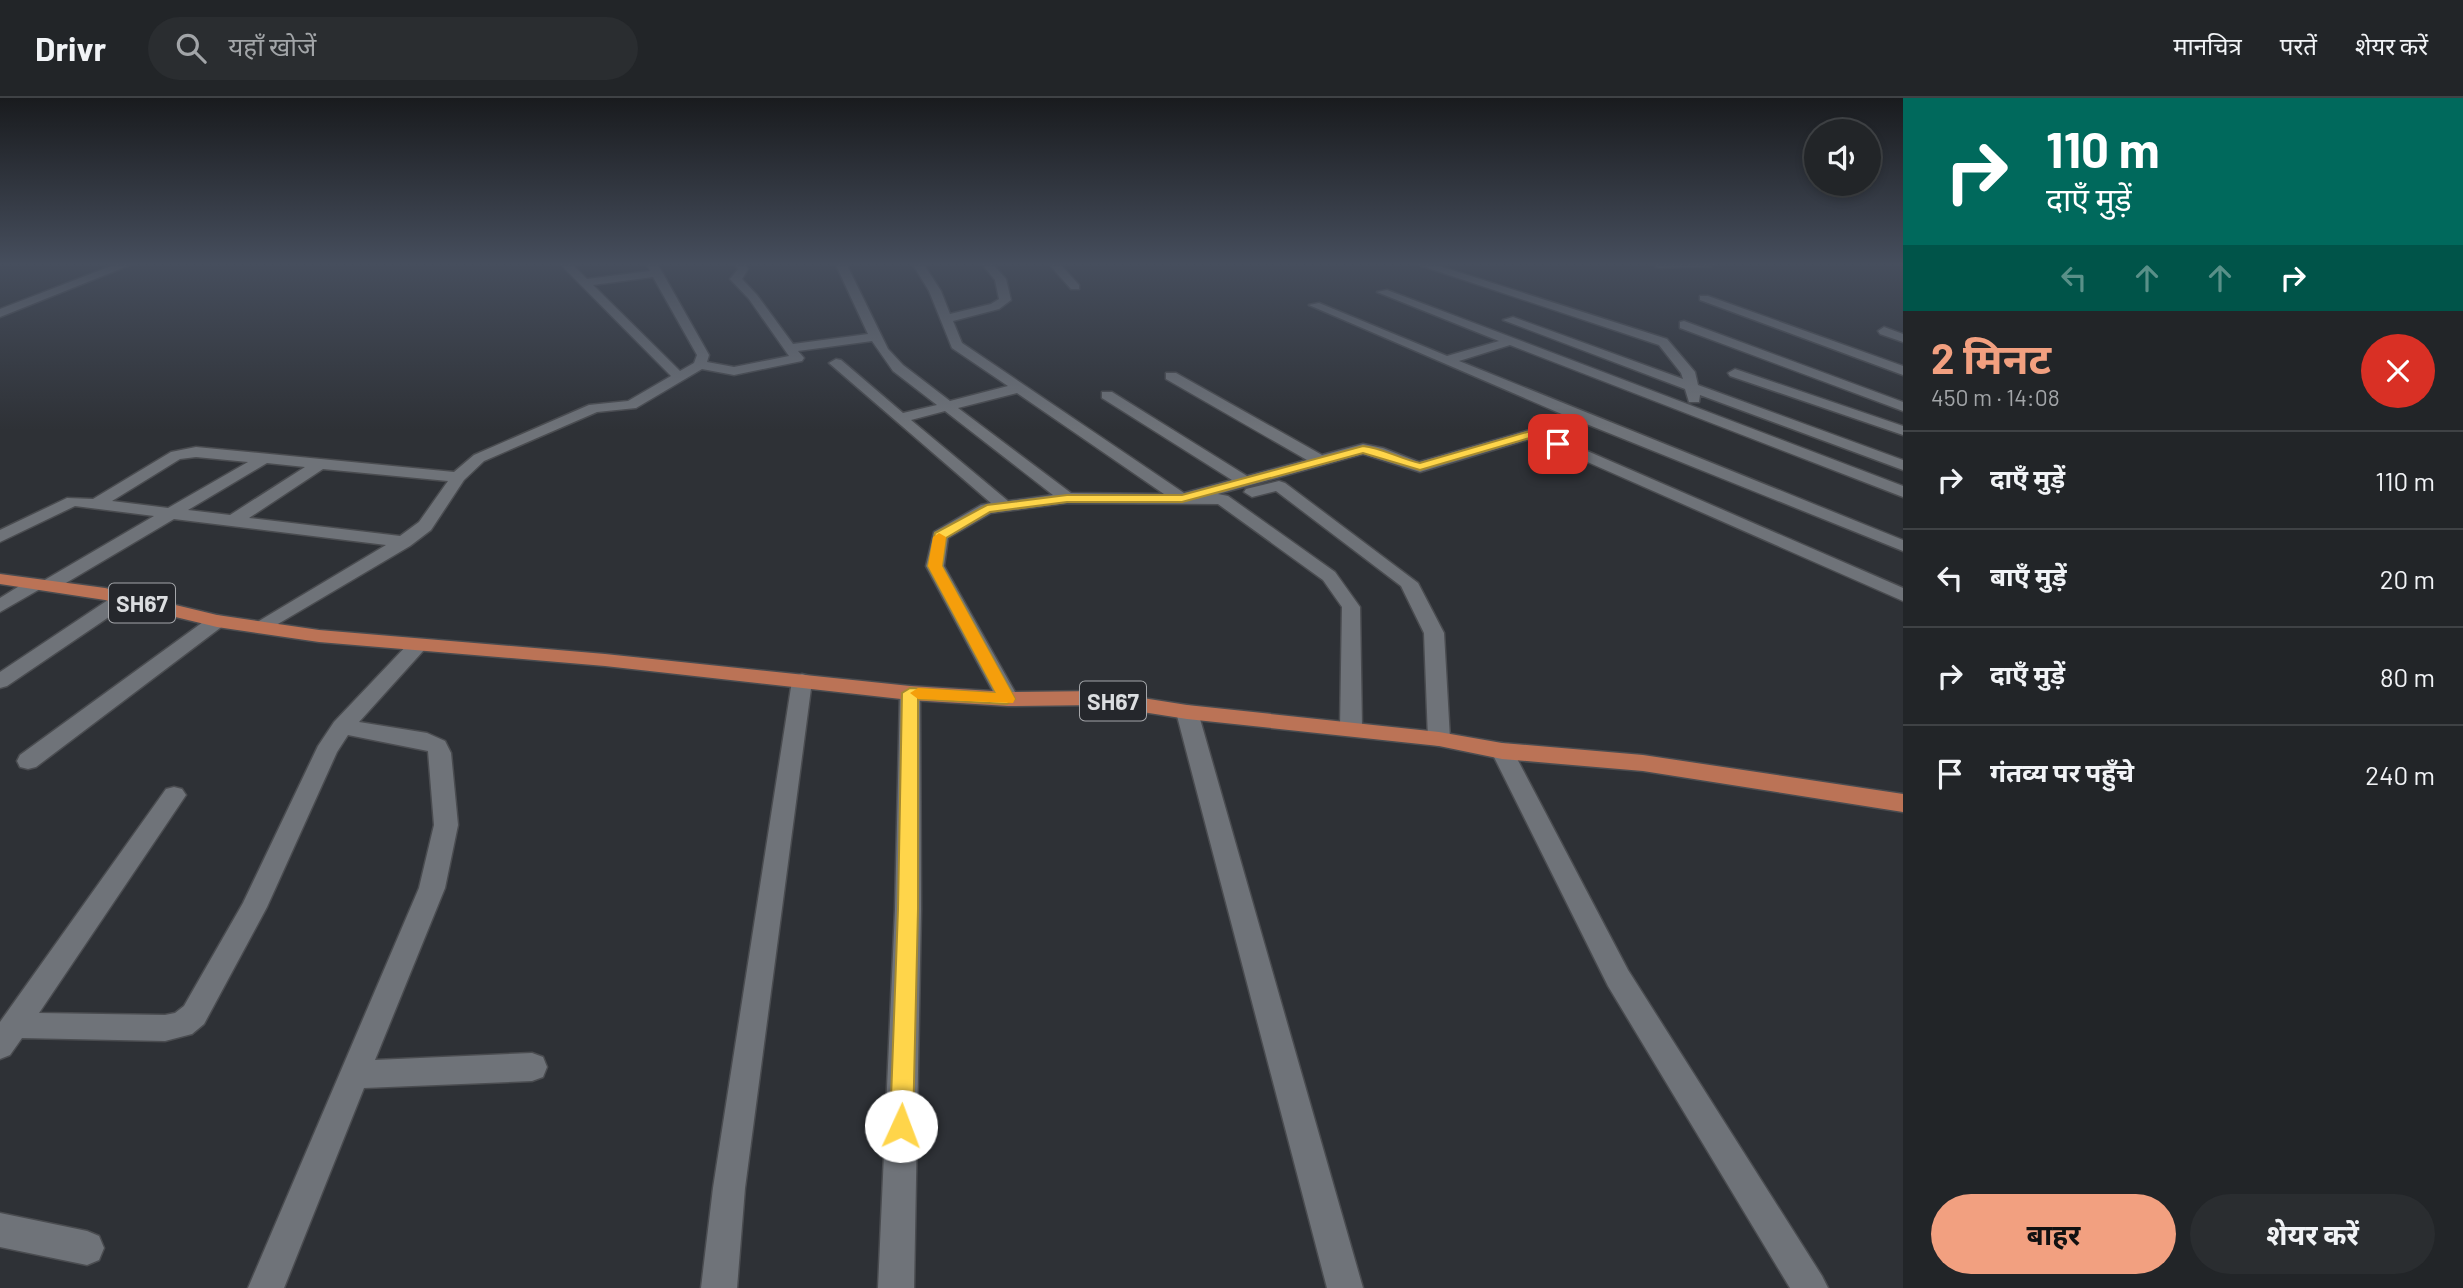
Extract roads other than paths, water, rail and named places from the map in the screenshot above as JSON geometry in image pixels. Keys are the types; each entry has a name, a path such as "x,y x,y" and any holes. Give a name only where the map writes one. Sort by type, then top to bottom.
{"main road":[{"name":"SH67","path":"0,579 124,598 217,621 319,636 605,660 910,693 1007,699 1098,698 1187,712 1439,739 1502,751 1643,763 1903,803"}],"street":[{"path":"620,319 679,377"},
{"path":"682,319 703,355 700,365"},
{"path":"259,627 404,542 425,526 458,477 479,457 594,408 631,405 700,365 734,371 797,358 769,319"},
{"path":"867,319 882,350 898,368 1067,498"},
{"path":"946,319 956,345 1182,499"},
{"path":"1347,319 1903,546"},
{"path":"1452,319 1903,492"},
{"path":"1479,329 1514,319"},
{"path":"1586,319 1662,342 1688,372 1694,402 1688,409"},
{"path":"1760,319 1903,371"},
{"path":"1509,320 1903,465"},
{"path":"1684,325 1901,405"},
{"path":"1884,331 1903,338"},
{"path":"790,348 876,337"},
{"path":"1446,361 1511,341"},
{"path":"836,363 1005,507"},
{"path":"1735,373 1903,431"},
{"path":"1171,376 1319,460"},
{"path":"901,418 1018,388"},
{"path":"1107,394 1244,481"},
{"path":"1808,431 1901,405"},
{"path":"1182,499 1319,460 1369,449 1411,467 1420,467 1585,418"},
{"path":"1534,433 1903,594"},
{"path":"96,504 176,455 196,452 323,462 458,477"},
{"path":"0,606 170,514 267,457"},
{"path":"233,521 323,462"},
{"path":"1007,699 935,566 940,536 987,509 1067,498 1222,499 1279,486 1409,583 1434,633 1439,739"},
{"path":"1222,499 1329,576 1351,607 1351,728"},
{"path":"0,537 73,501 404,542"},
{"path":"0,681 124,598"},
{"path":"28,761 217,621"},
{"path":"7,1036 165,1028 182,1025 194,1014 254,907 326,751 342,727 417,646"},
{"path":"719,1288 729,1188 802,681"},
{"path":"896,1288 908,909 910,693"},
{"path":"1187,712 1345,1288"},
{"path":"266,1288 432,888 446,825 440,753 436,746 427,741 342,727"},
{"path":"1502,751 1619,978 1810,1288"},
{"path":"7,1036 174,795"},
{"path":"355,1075 532,1067"},
{"path":"0,1230 87,1248"}]}
